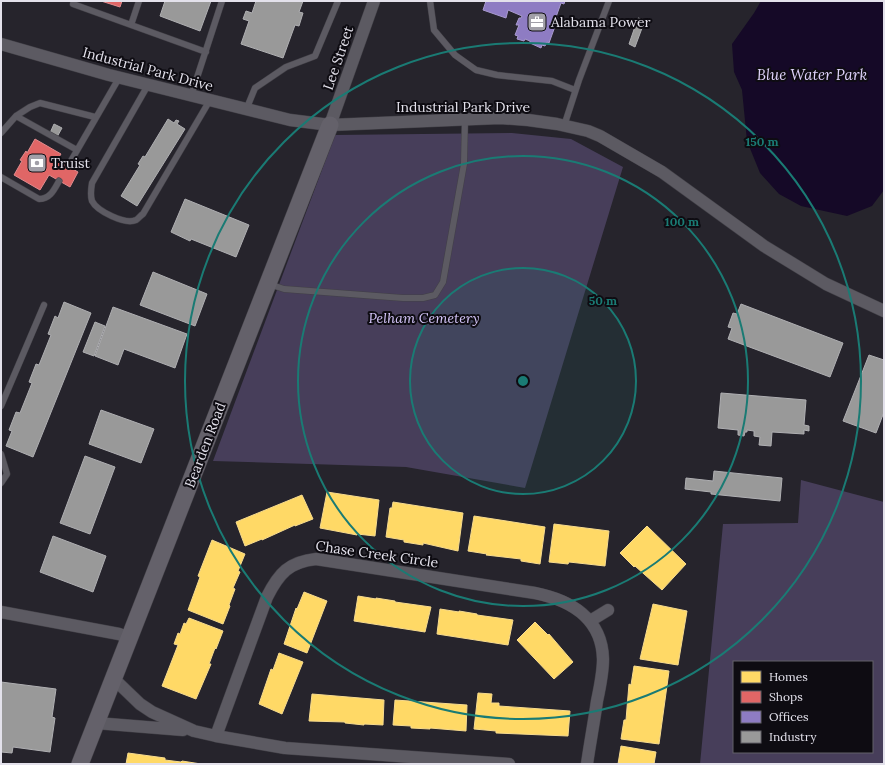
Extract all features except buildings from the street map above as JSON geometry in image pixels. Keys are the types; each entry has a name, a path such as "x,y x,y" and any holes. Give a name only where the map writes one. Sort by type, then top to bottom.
{"street":[{"name":"Lee Street","path":"330,125 374,1"},
{"name":"Industrial Park Drive","path":"1,44 119,78 290,120 330,125 465,119 528,120 588,131 617,144 662,172 764,246 826,284 884,311"},
{"name":"Bearden Road","path":"80,764 330,125"},
{"name":"Chase Creek Circle","path":"216,736 267,597 274,583 293,565 304,560 331,560 550,596 567,603 582,614 590,621 596,631 601,644 603,658 602,674 587,764"},
{"path":"590,621 608,610"},
{"path":"1,612 118,634 130,638"},
{"path":"114,679 140,704 152,712 194,730 216,736 292,749 509,764"},
{"path":"96,723 194,730"}],"lane":[{"path":"74,1 73,4 206,52"},
{"path":"131,25 139,1"},
{"path":"191,96 222,1"},
{"path":"246,110 255,88 286,67 315,56 338,1"},
{"path":"430,1 434,30 455,55 476,70 497,75 552,81 575,90"},
{"path":"564,126 575,90 609,1"},
{"path":"68,166 95,117 119,78"},
{"path":"148,85 92,183 90,194 93,203 109,216 126,221 135,220 143,214 210,100"},
{"path":"1,133 16,116 30,107 40,103 95,117"},
{"path":"16,116 77,150"},
{"path":"268,284 284,289 403,298 423,298 435,295 442,282 464,164 465,119"},
{"path":"1,178 39,199 45,199 52,193 60,181"},
{"path":"1,406 44,305"},
{"path":"1,454 7,474 1,483"}],"green space":[{"name":"Pelham Cemetery","path":"512,133 571,139 623,167 525,488 406,467 213,461 335,135"},
{"path":"801,480 884,502 884,764 700,764 723,524 798,523"}],"water":[{"name":"Blue Water Park","path":"761,1 884,1 884,190 872,206 847,216 801,206 779,194 760,173 747,141 742,90 734,72 732,44"}],"place":[{"name":"Alabama Power","path":"537,22"},
{"name":"Truist","path":"37,163"}]}
